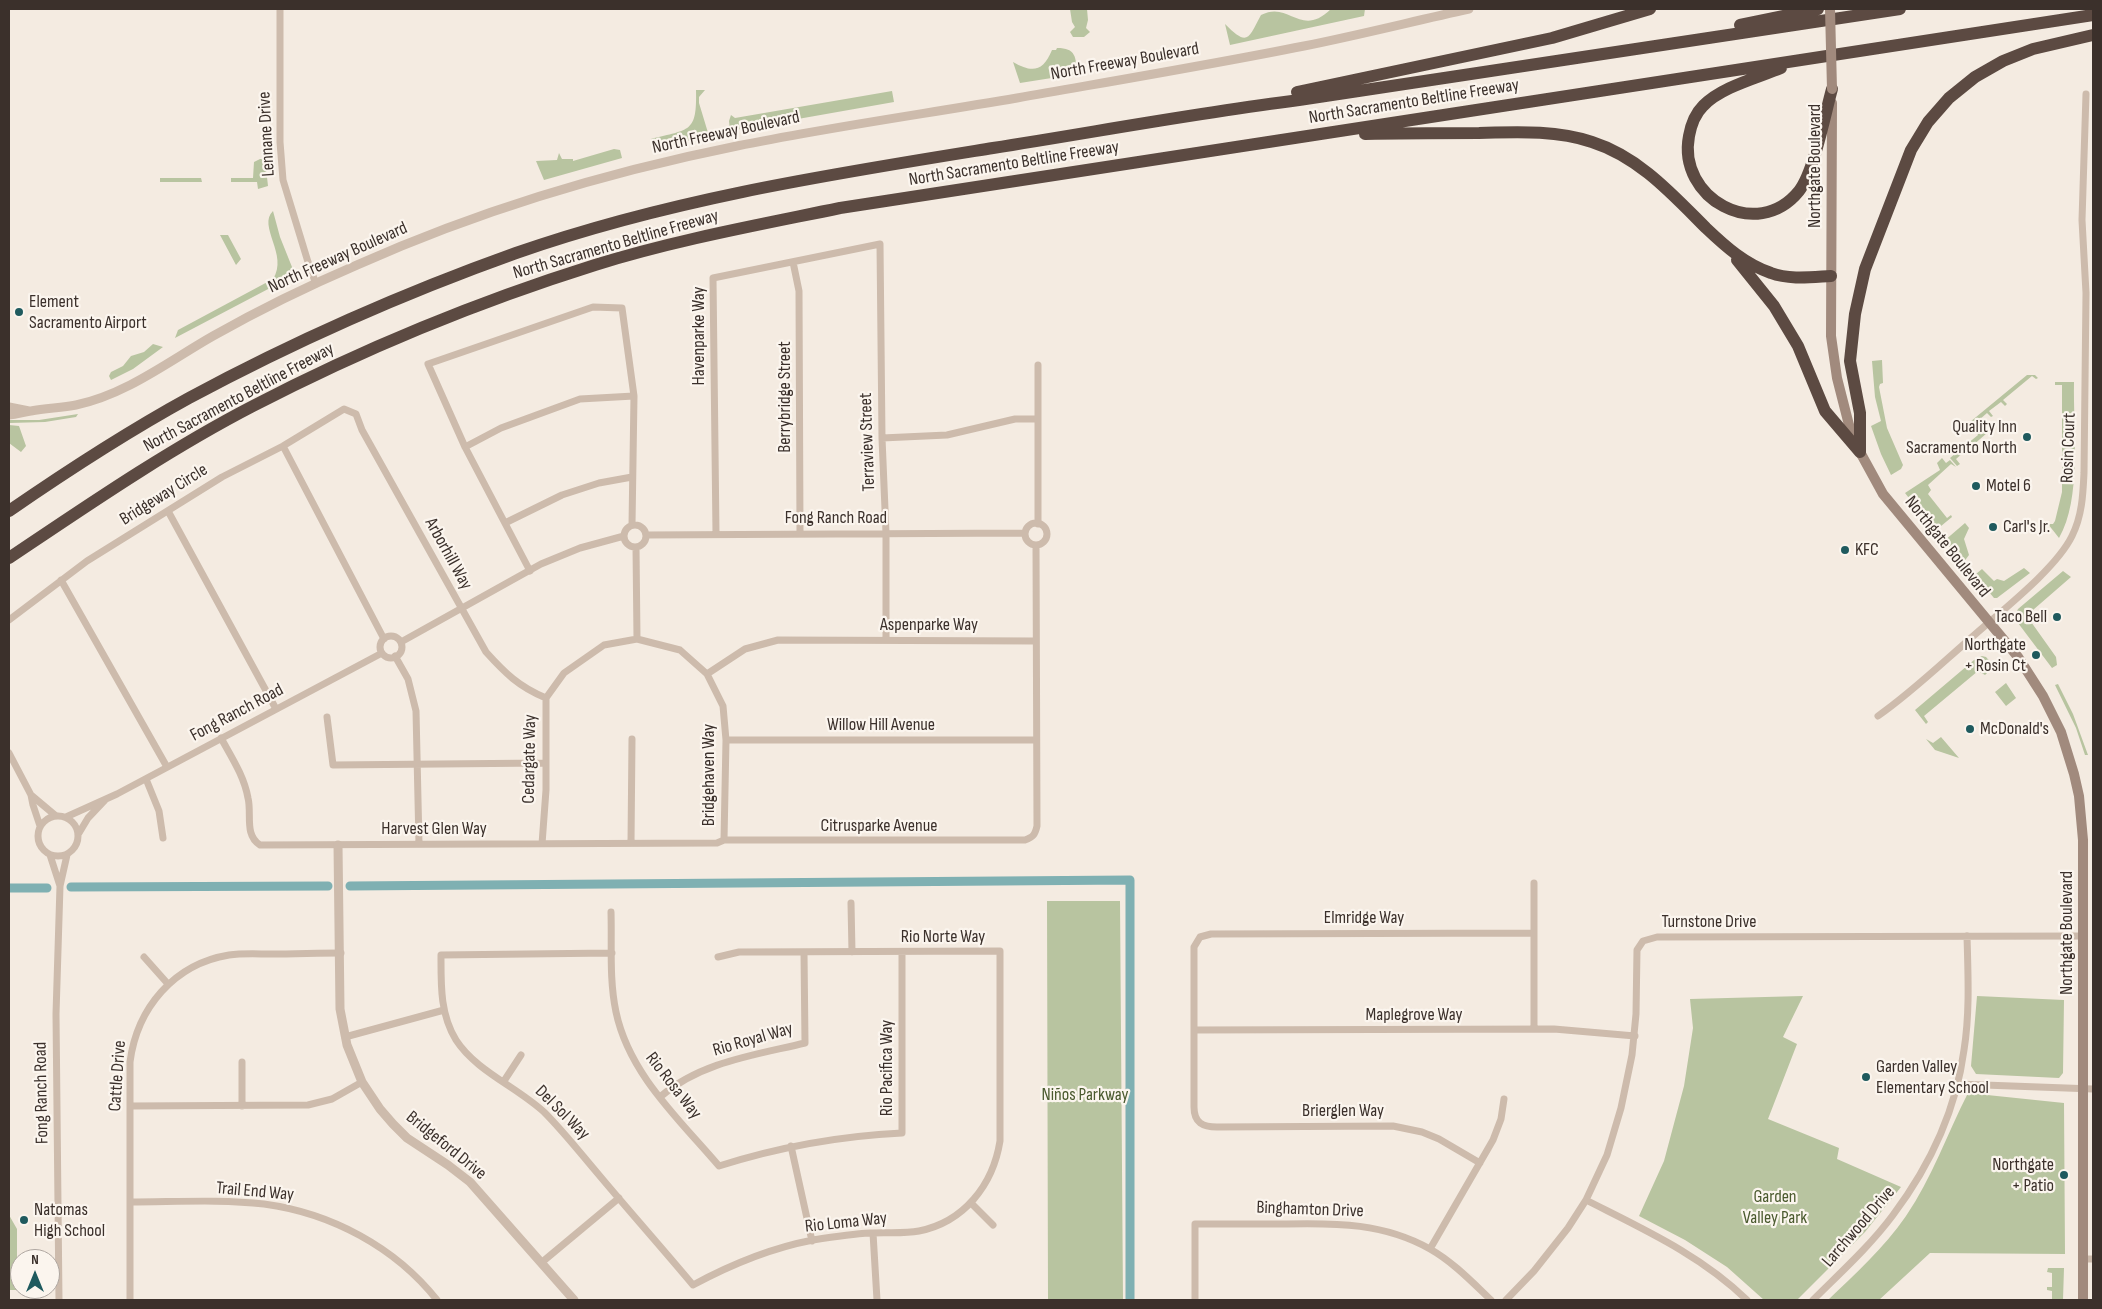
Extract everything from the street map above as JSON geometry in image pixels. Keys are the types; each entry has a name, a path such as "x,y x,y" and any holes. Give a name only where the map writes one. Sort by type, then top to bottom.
{"highway":[{"path":"1206,112 1552,38 1650,9"},
{"path":"1602,54 1818,9"},
{"name":"North Sacramento Beltline Freeway","path":"9,511 82,462 186,400 273,355 405,294 519,252 635,216 753,188 1206,112 1298,100 1900,9"},
{"name":"North Sacramento Beltline Freeway","path":"9,558 144,469 252,407 363,352 478,304 596,265 717,233 840,208 2093,15"},
{"path":"1860,452 1860,413 1850,360 1855,314 1865,269 1911,150 1928,122 1944,104 1975,77 2003,61 2034,49 2093,35"},
{"path":"1803,59 1719,92 1702,106 1690,125 1687,147 1690,169 1701,188 1714,202 1731,211 1750,214 1768,212 1786,203 1799,190 1808,174 1832,89"},
{"path":"1320,134 1527,132 1560,134 1592,142 1623,155 1651,174 1726,247 1748,264 1773,274 1800,278 1831,276"},
{"path":"1726,247 1774,306 1798,346 1825,411 1860,452"}],"main road":[{"name":"Northgate Boulevard","path":"1830,9 1832,89 1831,336 1837,378 1846,418 1860,452 1875,480 1901,517 2018,657 2038,687 2052,712 2068,753 2077,788 2082,818 2088,1089 2088,1259 2083,1300"}],"street":[{"name":"Lennane Drive","path":"280,9 280,142 283,180 316,284"},
{"name":"North Freeway Boulevard","path":"9,407 29,411 56,409 78,405 124,388 214,336 316,284 383,254 486,215 563,190 668,162 811,132 1016,98 1305,46 1469,9"},
{"name":"Rosin Court","path":"1878,716 1898,701 2048,567 2066,547 2078,521 2082,502 2086,293 2082,220 2086,94"},
{"name":"Havenparke Way","path":"716,534 713,278 880,244"},
{"name":"Terraview Street","path":"880,244 882,438 886,533 886,640"},
{"name":"Berrybridge Street","path":"793,262 799,291 800,534"},
{"path":"530,571 465,447 428,364 594,307 622,308 634,396 632,525"},
{"path":"1038,365 1038,524"},
{"path":"465,447 501,428 580,399 634,396"},
{"name":"Bridgeway Circle","path":"9,620 87,561 168,510 222,477 283,446 344,410"},
{"name":"Arborhill Way","path":"344,410 356,414 362,430 486,652 508,676 530,692 546,698"},
{"name":"North Freeway Boulevard","path":"9,415 18,415 29,411"},
{"path":"882,438 947,435 1015,419 1037,419"},
{"path":"283,446 384,639"},
{"path":"505,523 562,495 599,483 632,477"},
{"path":"168,510 276,709"},
{"path":"1038,524 1044,527 1047,534 1042,543 1036,545 1029,543 1025,533 1028,527 1038,524"},
{"path":"632,525 640,526 646,535 644,543 636,548 626,543 624,536 626,529 632,525"},
{"name":"Fong Ranch Road","path":"646,535 1025,533"},
{"path":"401,642 530,571 580,548 624,536"},
{"path":"1035,740 1036,545"},
{"path":"636,548 637,639"},
{"path":"61,580 168,767"},
{"path":"392,636 401,642 401,650 395,656 388,657 382,652 380,646 384,639 392,636"},
{"name":"Bridgehaven Way","path":"637,639 680,650 707,674 723,706 726,740 724,840"},
{"name":"Cedargate Way","path":"542,844 546,790 546,698 564,673 604,645 637,639"},
{"name":"Aspenparke Way","path":"707,674 745,649 778,640 1036,641"},
{"name":"Fong Ranch Road","path":"66,817 105,800 382,652"},
{"path":"395,656 408,679 414,696 416,711 419,844"},
{"path":"327,717 333,765 417,766 545,763"},
{"name":"Harvest Glen Way","path":"221,738 239,769 245,785 249,800 251,835 254,841 260,845 717,843 724,840"},
{"path":"631,843 632,739"},
{"name":"Willow Hill Avenue","path":"726,740 1035,740"},
{"name":"Citrusparke Avenue","path":"724,840 1017,840 1032,837 1037,826 1035,740"},
{"path":"9,753 31,795 32,804 40,826 39,843 50,855 67,855 75,848 79,833 74,824 66,817 56,816 47,819 40,826"},
{"path":"146,778 159,811 163,838"},
{"path":"31,795 56,816"},
{"name":"Fong Ranch Road","path":"79,833 88,818 105,800"},
{"name":"Bridgeford Drive","path":"338,845 341,953 340,996 345,1037 362,1082 380,1109 393,1124 415,1144 470,1182 574,1300"},
{"name":"Fong Ranch Road","path":"50,855 60,886"},
{"name":"Fong Ranch Road","path":"59,1300 56,1014 60,886 67,855"},
{"path":"1534,884 1534,1029"},
{"path":"851,903 852,952"},
{"name":"Rio Rosa Way","path":"611,912 613,994 621,1030 636,1064 660,1097 719,1166 791,1146"},
{"name":"Elmridge Way","path":"1194,1030 1194,954 1196,941 1205,934 1534,933"},
{"name":"Larchwood Drive","path":"1813,1300 1872,1240 1911,1190 1945,1123 1957,1084 1964,1050 1968,1013 1967,936"},
{"name":"Turnstone Drive","path":"1506,1300 1552,1250 1586,1200 1607,1155 1626,1087 1634,1036 1637,950 1643,941 1648,938 2084,936"},
{"name":"Rio Norte Way","path":"718,957 739,952 1000,952 1000,1141 998,1155 988,1181 971,1203"},
{"name":"Rio Royal Way","path":"660,1097 682,1080 701,1071 732,1061 805,1043 804,952"},
{"name":"Rio Pacifica Way","path":"791,1146 849,1137 902,1133 902,952"},
{"name":"Cattle Drive","path":"130,1300 130,1062 136,1033 150,1006 168,984 195,966 229,955 341,953"},
{"name":"Del Sol Way","path":"612,953 441,955 441,989 444,1010 450,1028 464,1050 484,1068 528,1098 557,1126 693,1285"},
{"path":"144,957 168,984"},
{"path":"345,1037 444,1010"},
{"name":"Maplegrove Way","path":"1194,1030 1534,1029 1581,1030 1634,1036"},
{"name":"Brierglen Way","path":"1194,1030 1194,1113 1199,1122 1204,1126 1402,1127 1422,1132 1438,1139 1480,1163"},
{"path":"504,1081 522,1055"},
{"path":"242,1062 242,1106"},
{"path":"130,1106 308,1105 332,1099 362,1082"},
{"path":"1957,1084 2088,1089"},
{"path":"1430,1249 1480,1163 1498,1126 1504,1099"},
{"path":"791,1146 812,1241"},
{"path":"541,1263 619,1198"},
{"path":"1586,1200 1693,1256 1747,1300"},
{"name":"Trail End Way","path":"130,1202 263,1204 316,1216 341,1226 381,1248 416,1277 437,1300"},
{"path":"971,1203 993,1225"},
{"name":"Rio Loma Way","path":"693,1285 735,1264 768,1252 812,1241 873,1233 906,1232 933,1227 958,1215 971,1203"},
{"name":"Binghamton Drive","path":"1195,1300 1195,1224 1354,1224 1392,1232 1430,1249 1453,1264 1491,1300"},
{"path":"873,1233 877,1300"}],"green space":[{"path":"1070,9 1087,9 1088,20 1086,28 1090,32 1084,37 1073,37 1070,32 1075,27 1072,22"},
{"path":"1331,9 1365,9 1364,16 1230,45 1225,24 1243,38 1250,34 1261,15 1280,12 1303,20 1311,20 1320,17"},
{"path":"1057,48 1068,50 1074,55 1077,74 1020,83 1013,62 1026,68 1036,68 1045,63 1052,50"},
{"path":"696,90 705,90 699,97 699,103 709,136 653,149 651,139 675,133 689,127 695,114"},
{"path":"892,91 894,102 730,131 729,121 731,115 735,118"},
{"path":"614,149 620,150 622,158 544,180 536,161 557,160 559,153 562,159 573,159 573,161"},
{"path":"265,159 268,186 258,189 257,182 231,182 231,178 253,178 254,162"},
{"path":"160,178 201,178 202,182 160,182"},
{"path":"273,211 280,237 292,267 291,277 175,338 178,330 273,279 277,270 278,260 268,225 269,217"},
{"path":"220,235 228,235 241,259 236,265"},
{"path":"153,344 163,347 133,369 111,380 109,376 111,372 123,366 131,356 144,352"},
{"path":"1882,360 1883,383 1879,387 1887,428 1903,465 1901,469 1891,475 1871,426 1881,421 1875,397 1872,361"},
{"path":"2027,375 2035,375 2038,378 2036,379 2032,376 2003,400 2007,404 2005,406 2001,402 1989,411 1993,416 1991,417 1987,413 1979,420 1987,433 1972,446 1974,451 1970,447 1956,459 1960,464 1957,466 1950,458 1978,435 1970,422"},
{"path":"2055,382 2074,382 2074,484 2066,522 2059,538 2048,524 2053,524 2055,521 2062,492 2062,385 2055,385"},
{"path":"78,414 76,417 45,422 9,423 9,420 39,420"},
{"path":"9,425 19,426 26,446 21,452 9,443"},
{"path":"1942,458 1946,463 1950,460 1956,467 1951,464 1928,485 1931,490 1928,494 1947,518 1951,515 1952,517 1935,531 1905,493 1940,470 1937,463"},
{"path":"1965,523 1969,528 1964,539 1969,555 1963,563 1944,541"},
{"path":"2024,568 2030,573 1997,598 1994,598 1976,574 1982,569 1994,581 1997,579 2004,581"},
{"path":"2063,571 2071,577 2033,610 2029,619 2056,657 2057,665 2052,668 2018,623 2015,615 2018,609"},
{"path":"1982,656 1986,657 1994,666 1985,675 1978,671 1924,716 1928,722 1926,724 1915,710 1974,660"},
{"path":"2006,683 2016,698 2006,706 1995,692"},
{"path":"2058,684 2073,714 2088,755 2085,755 2076,728 2055,685"},
{"path":"1941,737 1959,758 1935,750 1926,739 1933,743"},
{"name":"Niños Parkway","path":"1047,901 1120,901 1123,1300 1048,1300"},
{"name":"Garden Valley Park","path":"1803,996 1783,1037 1797,1044 1768,1119 1839,1148 1837,1159 1901,1187 1865,1232 1797,1300 1764,1300 1727,1267 1685,1240 1639,1216 1664,1161 1684,1086 1693,1028 1690,999"},
{"path":"1977,996 2064,1000 2063,1073 2059,1078 1976,1074 1971,1066"},
{"path":"1968,1093 2064,1103 2065,1254 1930,1253 1879,1300 1828,1300 1879,1250 1906,1216 1932,1171"},
{"path":"9,1215 17,1229 17,1249 10,1249 9,1290"},
{"path":"2048,1268 2064,1268 2063,1300 2052,1300 2052,1291 2047,1290 2047,1287 2052,1287 2052,1273 2047,1272"}],"waterway":[{"path":"350,886 1130,880 1130,1300"},
{"path":"71,887 328,886"},
{"path":"9,888 47,888"}],"place":[{"name":"Element Sacramento Airport","path":"19,312"},
{"name":"Quality Inn Sacramento North","path":"2027,437"},
{"name":"Motel 6","path":"1976,486"},
{"name":"Carl's Jr.","path":"1993,527"},
{"name":"KFC","path":"1845,550"},
{"name":"Taco Bell","path":"2057,617"},
{"name":"Northgate + Rosin Ct","path":"2036,655"},
{"name":"McDonald's","path":"1970,729"},
{"name":"Garden Valley Elementary School","path":"1866,1077"},
{"name":"Northgate + Patio","path":"2064,1175"},
{"name":"Natomas High School","path":"24,1220"}]}
